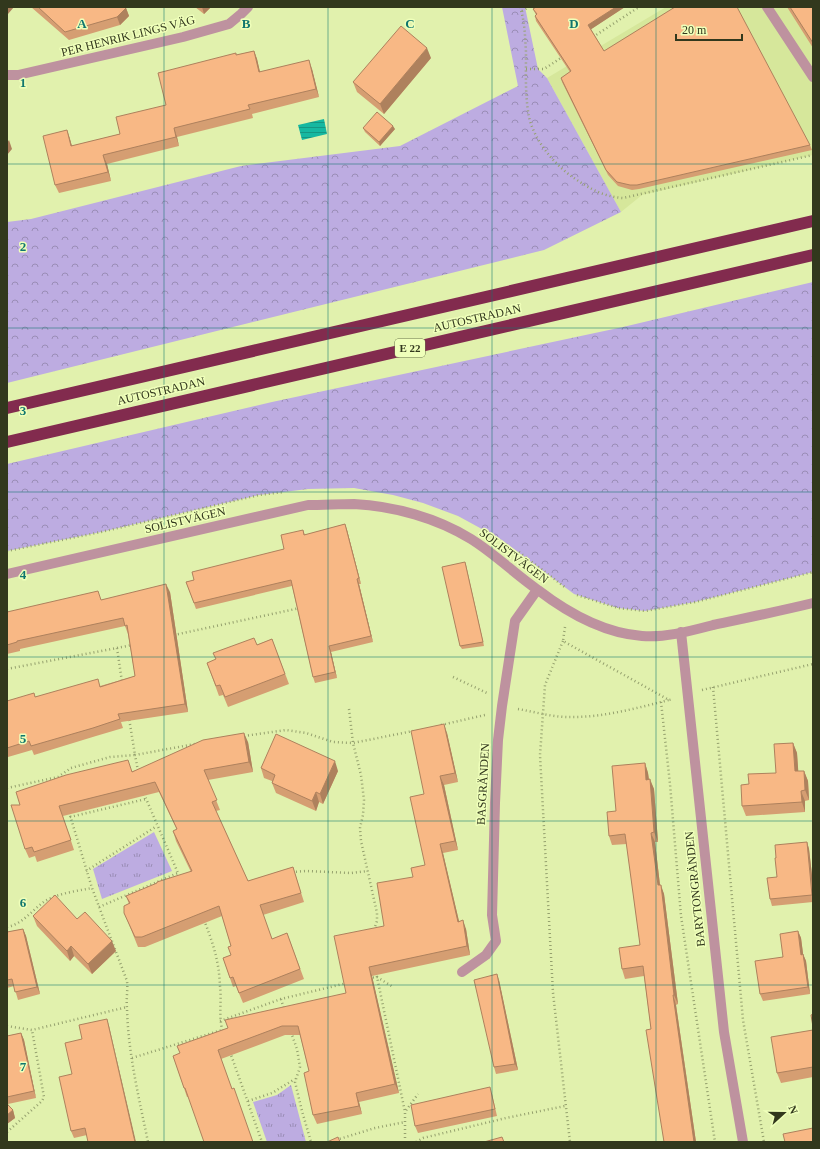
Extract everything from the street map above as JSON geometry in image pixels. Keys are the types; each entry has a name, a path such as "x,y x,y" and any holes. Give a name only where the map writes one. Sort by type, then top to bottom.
{"highway":[{"name":"AUTOSTRADAN","path":"7,408 813,221"},
{"name":"AUTOSTRADAN","path":"7,442 813,255"}],"street":[{"name":"PER HENRIK LINGS VÄG","path":"7,75 24,74 183,37 229,24 242,14 248,7"},
{"path":"767,7 813,77"},
{"name":"SOLISTVÄGEN","path":"7,574 308,505 353,504 376,506 399,511 446,526 488,550 537,590 568,612 612,630 642,636 658,636 813,603"},
{"name":"BASGRÄNDEN","path":"462,972 486,955 496,942 492,915 498,740 502,705 515,621 537,590"},
{"name":"BARYTONGRÄNDEN","path":"681,632 724,1032 742,1142"}],"path":[{"path":"520,7 522,11 525,37 529,118 536,137 550,157 567,173 587,187 610,197 623,198 642,195 813,155"},
{"path":"522,11 529,7"},
{"path":"589,40 640,7"},
{"path":"526,69 544,69 570,52"},
{"path":"7,551 101,532 259,495 287,492"},
{"path":"514,548 569,590"},
{"path":"574,594 618,608 645,611 694,602 813,572"},
{"path":"170,636 300,607"},
{"path":"563,641 545,685 540,755 552,978 570,1142"},
{"path":"7,669 140,643"},
{"path":"117,648 123,686"},
{"path":"453,677 491,695 502,705 543,714 571,717 596,716 669,700"},
{"path":"713,687 744,1020 764,1142"},
{"path":"661,702 670,784 680,916 714,1142"},
{"path":"439,725 502,705"},
{"path":"349,709 353,743 363,789 363,815 360,828 361,841 377,913 377,921 373,935"},
{"path":"128,716 139,777"},
{"path":"238,738 286,730 306,733 333,742 353,743 416,730"},
{"path":"7,788 58,776 71,768 110,757 199,744"},
{"path":"58,776 60,783"},
{"path":"143,792 182,879"},
{"path":"70,817 146,799"},
{"path":"68,811 86,871 127,981 127,1007 132,1058 148,1142"},
{"path":"86,871 157,826"},
{"path":"286,874 296,871 343,873 368,871"},
{"path":"99,907 178,873"},
{"path":"7,927 19,923 39,906 54,897 92,888"},
{"path":"201,914 215,950 219,970 221,988 220,1021 225,1037"},
{"path":"376,969 405,1112 405,1142"},
{"path":"363,980 377,977 393,987"},
{"path":"220,1021 281,1000 349,983"},
{"path":"281,1000 285,1012"},
{"path":"7,1026 32,1030 127,1007"},
{"path":"7,1132 42,1101 44,1097 32,1030"},
{"path":"132,1058 222,1030"},
{"path":"291,1030 297,1049 300,1067 296,1079 302,1111 311,1142"},
{"path":"230,1051 262,1142"},
{"path":"248,1101 272,1094 296,1079"},
{"path":"405,1112 418,1094"},
{"path":"416,1142 423,1138 506,1118 565,1106"},
{"path":"335,1140 375,1128 405,1122"}],"shaded area":[{"path":"666,7 813,7 813,155 642,195 621,212 547,78"}],"green space":[{"path":"502,7 525,7 538,69 547,78 621,212 544,250 7,383 7,222 31,219 241,166 400,146 518,86"},
{"path":"813,282 813,572 695,602 645,611 618,608 574,594 502,540 458,516 423,503 393,495 354,488 308,489 259,495 101,532 7,551 7,464 272,402 623,327"},
{"path":"154,832 172,871 102,899 93,869"},
{"path":"291,1085 306,1142 267,1142 253,1102 277,1095"}],"water":[{"path":"324,119 327,134 302,140 298,125"}],"building":[{"path":"38,7 126,8 117,17 65,32"},
{"path":"536,7 616,7 588,25 604,51 675,7 737,7 810,145 637,185 617,182 606,170 561,78 571,71 535,16 537,14 533,9"},
{"path":"790,7 813,7 813,43"},
{"path":"401,26 427,48 380,104 353,82"},
{"path":"254,51 259,72 309,60 316,89 248,105 250,109 174,128 176,137 103,155 108,172 55,185 43,136 67,130 71,146 120,134 116,117 166,105 158,73 236,53 236,55"},
{"path":"377,112 393,126 379,142 363,128"},
{"path":"345,524 359,578 357,579 371,636 329,646 335,672 313,677 291,580 194,603 186,582 194,580 192,572 284,549 281,535 303,530 304,535"},
{"path":"465,562 483,642 460,646 442,567"},
{"path":"166,584 185,704 118,714 120,719 93,728 31,746 29,741 7,748 7,701 34,693 35,697 98,679 100,687 135,676 127,625 125,626 123,618 17,641 7,645 7,612 98,591 101,600"},
{"path":"254,638 257,645 272,639 285,674 225,697 220,685 216,686 207,663 216,659 213,653"},
{"path":"444,724 455,773 440,776 455,841 440,844 458,922 463,920 467,946 369,967 395,1084 356,1093 359,1106 313,1115 304,1073 309,1071 298,1026 282,1026 218,1050 232,1089 234,1088 253,1142 204,1142 173,1056 180,1053 177,1046 228,1028 225,1020 346,993 334,936 384,926 377,883 413,877 411,868 425,865 410,797 424,794 411,731"},
{"path":"244,733 249,762 204,770 217,800 212,802 248,881 293,867 301,893 260,905 272,939 287,933 300,969 239,993 233,977 230,978 223,958 231,955 228,947 231,946 219,906 142,937 135,937 124,913 124,906 130,903 126,896 157,882 192,871 173,831 177,829 155,782 59,806 71,840 34,852 32,847 25,849 11,805 20,805 16,792 66,775 128,760 132,772 203,740"},
{"path":"276,734 335,761 320,794 316,792 312,801 272,783 275,775 261,768"},
{"path":"793,743 795,771 804,771 805,790 801,791 802,802 742,806 741,785 749,784 748,774 776,773 774,744"},
{"path":"645,763 646,780 650,779 654,832 651,833 658,885 661,885 673,995 694,1142 664,1142 646,1030 651,1029 643,966 622,969 619,948 640,945 625,834 609,836 607,812 616,811 612,766"},
{"path":"807,842 812,895 770,899 767,878 777,877 775,845"},
{"path":"55,895 77,919 85,912 112,941 88,964 71,946 67,951 33,916"},
{"path":"23,929 37,987 15,992 12,979 7,980 7,932"},
{"path":"798,931 801,955 803,954 808,987 760,994 755,961 783,957 780,934"},
{"path":"497,974 515,1064 494,1067 474,980"},
{"path":"813,1014 813,1027 811,1015"},
{"path":"107,1019 135,1142 88,1142 85,1128 71,1131 59,1077 72,1074 65,1043 82,1039 79,1025"},
{"path":"813,1030 813,1067 777,1073 771,1037"},
{"path":"21,1033 34,1091 7,1097 7,1036"},
{"path":"490,1087 495,1109 415,1126 411,1105"},
{"path":"7,1104 13,1110 7,1115"},
{"path":"813,1128 813,1142 785,1142 783,1134"},
{"path":"338,1137 340,1142 327,1142"},
{"path":"502,1137 504,1142 484,1142"}]}
